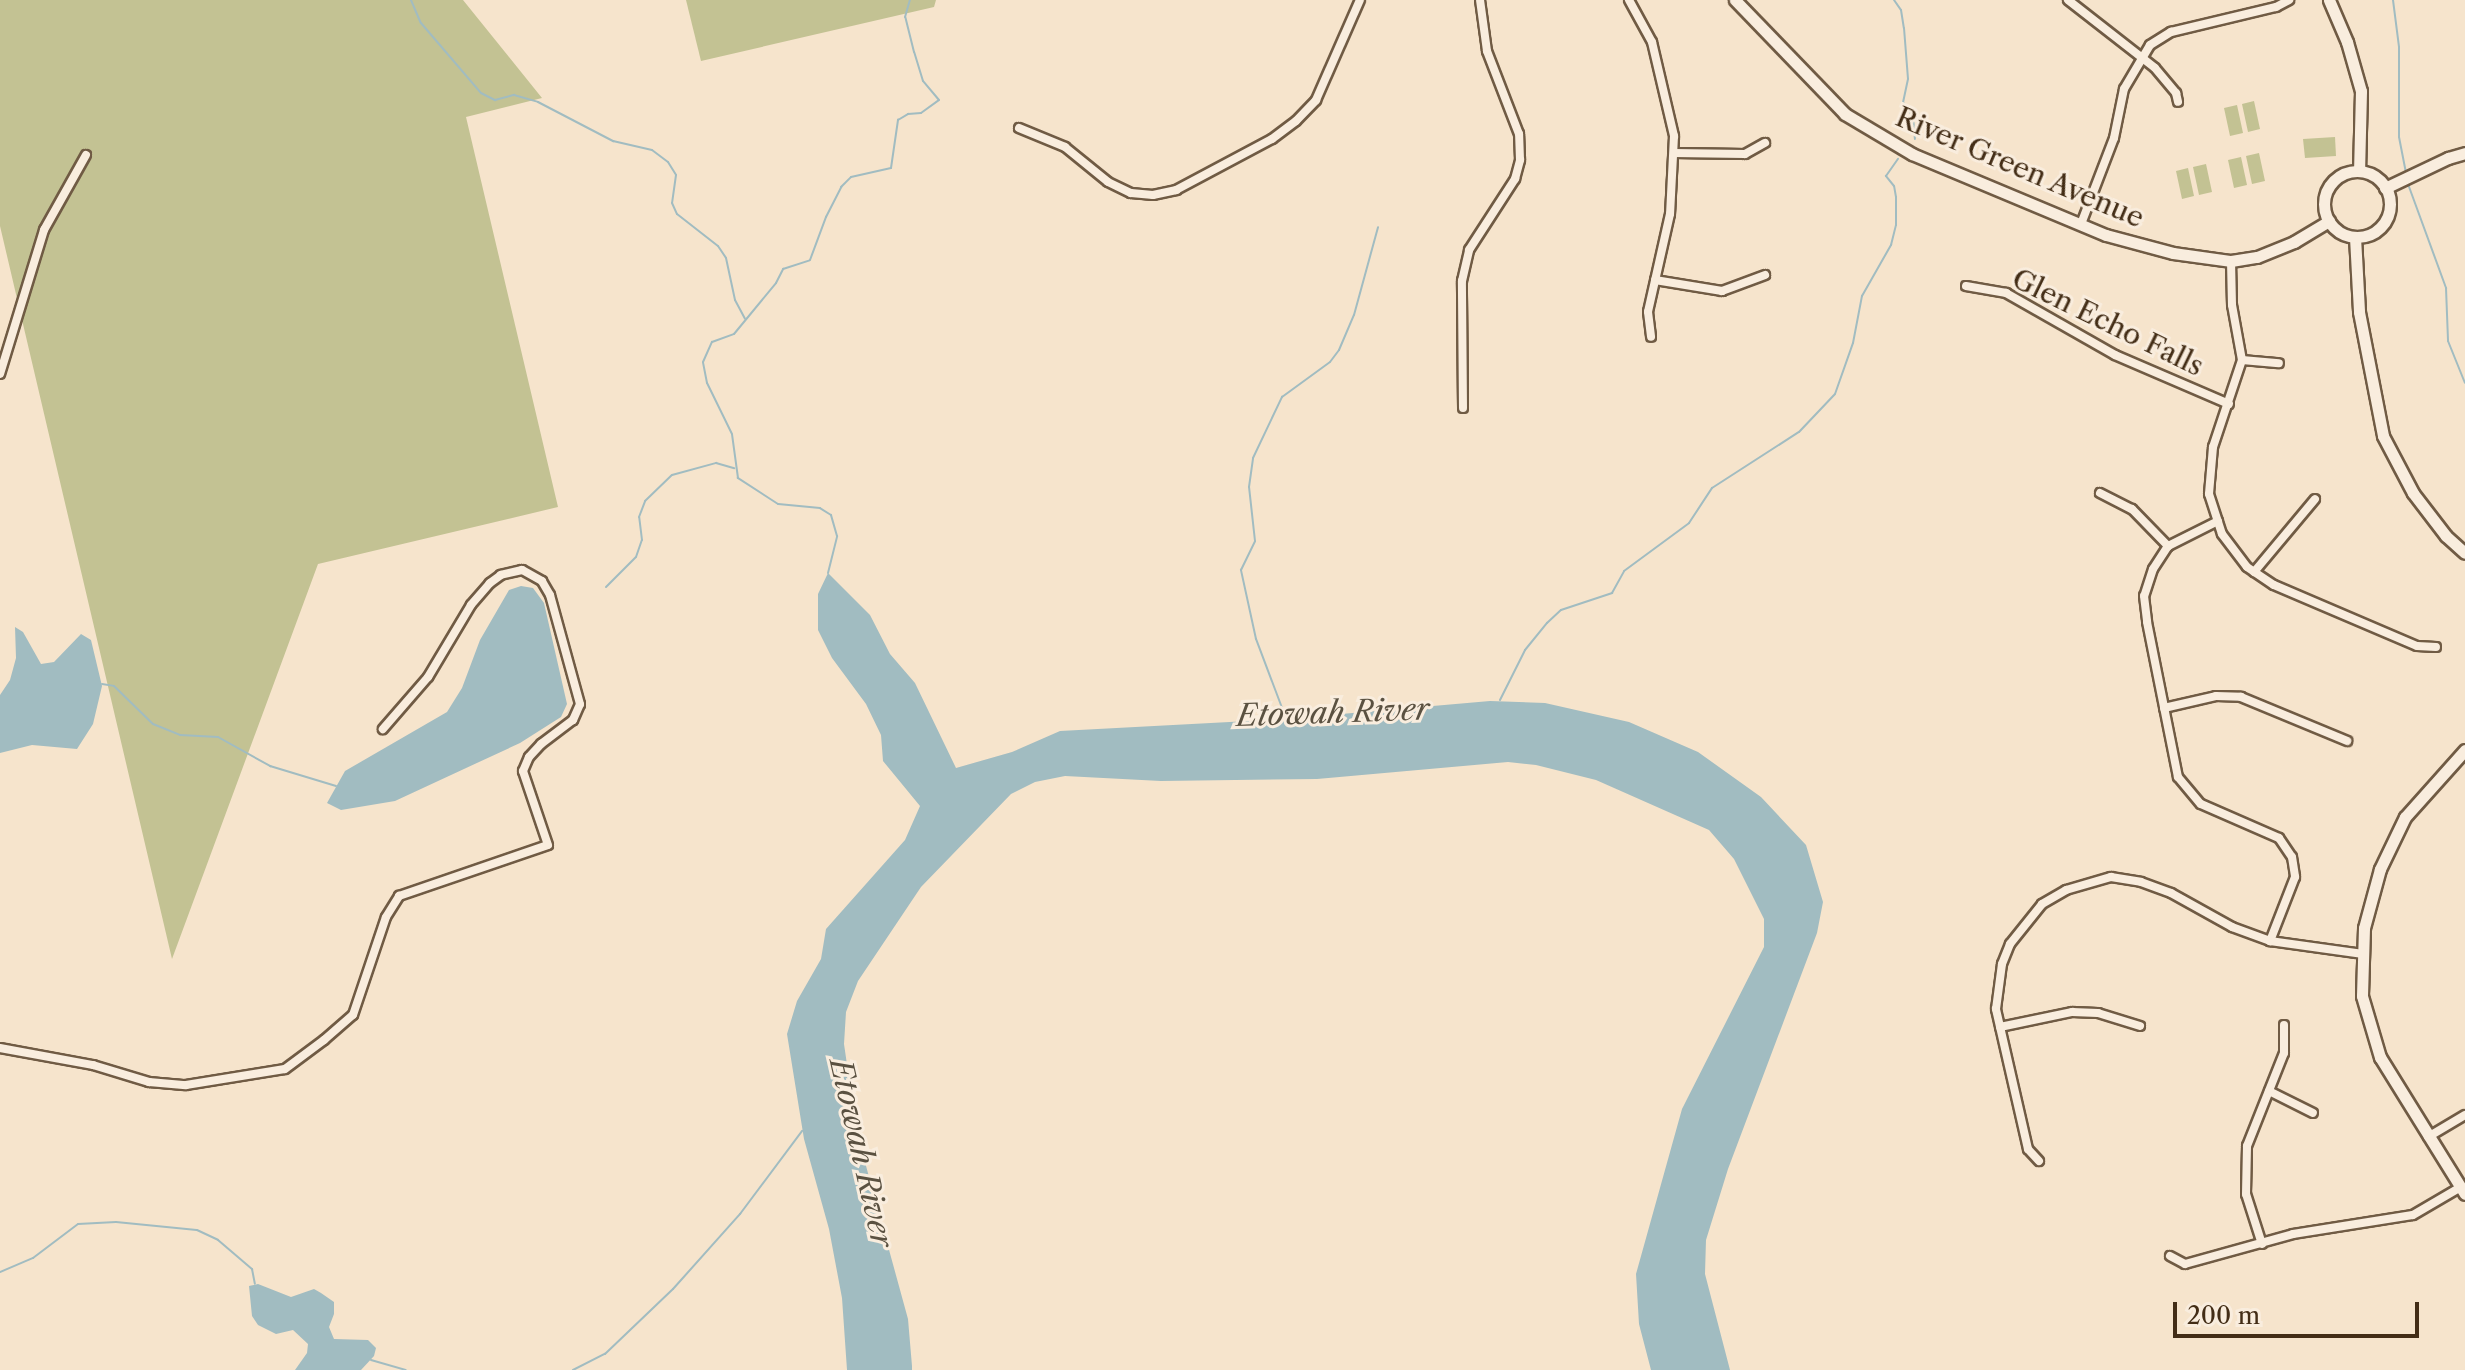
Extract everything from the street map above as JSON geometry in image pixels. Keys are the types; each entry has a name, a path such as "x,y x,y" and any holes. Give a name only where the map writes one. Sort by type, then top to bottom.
{"street":[{"path":"1019,128 1065,147 1108,182 1131,193 1153,195 1176,190 1272,139 1296,121 1316,100 1360,0"},
{"path":"1463,408 1462,281 1469,250 1515,179 1520,160 1519,134 1487,51 1480,0"},
{"path":"1629,0 1652,42 1665,86 1674,153 1670,214 1648,312 1651,337"},
{"name":"River Green Avenue","path":"1735,0 1845,114 1912,154 2081,224 2173,253 2231,261 2257,257 2294,242 2329,221"},
{"path":"2068,0 2141,57 2176,93 2178,102"},
{"path":"2081,224 2114,138 2124,89 2141,57 2171,32 2276,7 2289,0"},
{"path":"2329,0 2347,42 2361,91 2359,171"},
{"path":"1674,153 1745,154 1765,143"},
{"path":"2385,188 2465,153"},
{"path":"0,374 44,230 86,155"},
{"path":"2359,171 2379,179 2385,188 2389,197 2387,217 2374,232 2355,237 2345,234 2329,221 2324,202 2332,183 2339,176 2359,171"},
{"path":"2355,237 2359,312 2383,436 2413,493 2446,536 2465,553"},
{"path":"2231,261 2232,305 2242,360 2213,447 2209,494 2222,534 2254,572 2274,585 2417,646 2436,647"},
{"path":"1655,280 1722,291 1765,275"},
{"name":"Glen Echo Falls","path":"1966,286 2006,293 2115,355 2229,404"},
{"path":"2242,360 2279,363"},
{"path":"2100,493 2132,509 2168,546"},
{"path":"2254,572 2315,499"},
{"path":"2218,521 2168,546 2153,569 2144,596 2178,777 2201,804 2279,838 2292,857 2295,877 2270,941"},
{"path":"0,1048 93,1065 161,1084 210,1084 285,1069 353,1015 386,917 399,896 548,845 523,771 529,757 541,744 573,720 580,704 550,595 534,575 512,571 490,583 471,605 428,677 383,729"},
{"path":"2164,708 2216,696 2241,697 2347,741"},
{"path":"2170,1256 2185,1264 2293,1234 2413,1215 2462,1191 2380,1057 2362,996 2364,928 2380,869 2405,817 2465,750"},
{"path":"2039,1161 2028,1149 1996,1009 2002,964 2010,944 2042,904 2088,882 2111,877 2141,882 2270,941 2363,954"},
{"path":"2000,1027 2072,1012 2098,1013 2140,1026"},
{"path":"2262,1244 2246,1194 2247,1146 2284,1053 2284,1025"},
{"path":"2269,1091 2313,1113"},
{"path":"2428,1137 2465,1115"}],"shaded area":[{"path":"0,0 463,0 542,98 466,117 558,507 318,564 172,959 0,226"},
{"path":"686,0 936,0 934,7 701,61"},
{"path":"2254,101 2260,129 2248,132 2242,104"},
{"path":"2237,105 2243,133 2230,136 2224,108"},
{"path":"2335,137 2336,156 2305,158 2303,139"},
{"path":"2259,153 2265,181 2252,184 2246,156"},
{"path":"2241,157 2247,185 2234,188 2228,160"},
{"path":"2206,164 2212,192 2199,195 2193,167"},
{"path":"2188,168 2194,196 2182,199 2176,171"}],"water":[{"name":"Etowah River","path":"828,573 870,615 890,654 915,683 956,768 1012,752 1060,731 1284,719 1490,701 1545,703 1629,722 1698,752 1761,797 1806,845 1823,902 1817,933 1728,1169 1706,1240 1705,1274 1730,1370 1651,1370 1639,1324 1636,1274 1682,1109 1764,947 1764,919 1734,859 1709,830 1596,780 1536,765 1508,762 1317,779 1161,781 1065,776 1035,782 1011,794 921,887 858,981 846,1012 844,1044 857,1133 908,1319 912,1366 912,1370 847,1370 842,1298 829,1229 804,1139 787,1034 797,1001 821,959 826,929 905,840 920,806 883,761 881,735 866,704 832,658 818,630 818,594"},
{"path":"521,586 533,588 544,603 567,704 561,717 520,743 395,801 341,810 327,803 345,771 447,712 462,688 480,640 509,590"},
{"path":"15,627 23,632 41,664 54,662 81,634 91,640 102,686 93,724 77,749 32,745 0,753 0,695 10,680 16,658"},
{"path":"258,1284 291,1297 314,1289 321,1293 334,1302 329,1327 334,1339 368,1340 376,1348 374,1356 361,1370 295,1370 307,1353 308,1344 293,1330 276,1334 258,1325 252,1316 249,1286"}],"waterway":[{"path":"411,0 421,23 481,93 495,100 514,95 538,102 613,141 652,150 668,162 676,175 672,203 677,214 718,246 726,258 735,300 745,319"},
{"path":"828,573 837,536 831,515 820,508 778,504 738,478 732,434 707,383 703,362 712,342 734,334 776,283 783,269 810,260 841,187 851,177 891,168 898,120 908,114 921,113 939,100 923,81 914,52 905,17 910,0"},
{"path":"1894,0 1901,10 1904,28 1908,79 1903,102 1913,117 1915,139"},
{"path":"2393,0 2399,47 2399,137 2406,174"},
{"path":"1500,700 1525,650 1561,610 1612,593 1624,571 1689,523 1712,488 1799,432 1835,394 1853,343 1862,296 1891,245 1896,225 1896,197 1894,186 1886,176 1898,159"},
{"path":"2408,184 2446,288 2448,341 2465,383"},
{"path":"1287,721 1256,639 1241,570 1255,541 1249,487 1253,458 1282,397 1330,362 1339,350 1354,315 1378,227"},
{"path":"606,587 636,557 642,540 639,517 645,501 672,475 716,463 734,468"},
{"path":"102,684 114,686 153,724 180,735 218,737 270,766 336,786"},
{"path":"573,1370 605,1354 673,1289 740,1214 802,1131"},
{"path":"0,1272 33,1258 78,1224 116,1222 197,1230 218,1240 252,1269 255,1284"},
{"path":"371,1360 406,1370"}]}
